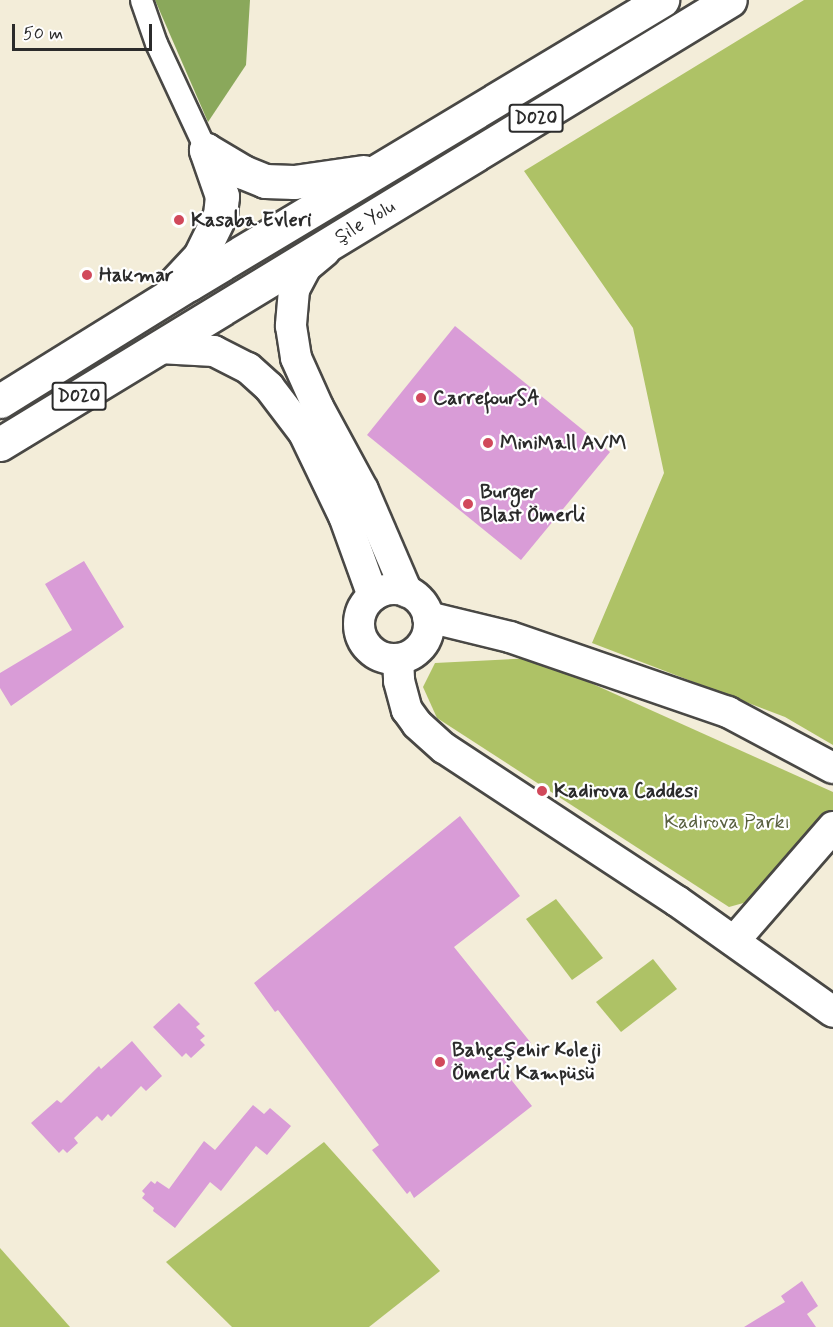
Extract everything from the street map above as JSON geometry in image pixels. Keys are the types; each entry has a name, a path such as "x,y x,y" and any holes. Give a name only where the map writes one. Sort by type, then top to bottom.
{"highway":[{"name":"Şile Yolu","path":"0,401 662,0"},
{"name":"Şile Yolu","path":"0,444 730,0"},
{"path":"206,150 243,172 266,181 294,182 380,170"},
{"path":"152,307 200,256 220,215 222,196 206,150"}],"street":[{"path":"141,0 156,43 206,150"},
{"path":"341,236 306,267 294,290 291,326 296,358 318,407 363,490 407,592"},
{"path":"159,348 214,351 248,368 269,387 304,433 344,516 373,596"},
{"path":"384,591 407,592 417,598 428,617 428,629 418,649 398,659 376,654 361,637 360,615 373,596 384,591"},
{"path":"428,617 510,637 728,712 833,768"},
{"path":"398,659 399,681 407,710 429,736 734,941 833,1011"},
{"path":"734,941 833,827"}],"green space":[{"path":"155,0 250,0 246,65 208,122"},
{"path":"804,0 833,0 833,745 785,717 592,643 664,473 633,328 524,171"},
{"name":"Kadirova Parkı","path":"535,658 833,792 833,815 747,902 729,907 437,718 423,687 435,663"},
{"path":"556,899 603,958 572,980 526,919"},
{"path":"653,959 677,989 621,1032 596,1002"},
{"path":"324,1142 440,1271 369,1327 232,1327 166,1262"},
{"path":"0,1248 70,1327 0,1327"}],"building":[{"name":"MiniMall AVM","path":"455,326 610,452 521,560 367,435"},
{"path":"84,561 124,627 11,706 0,688 0,673 72,630 45,584"},
{"path":"460,816 520,896 454,947 531,1043 501,1067 532,1106 414,1198 410,1191 407,1194 372,1150 379,1145 278,1010 275,1012 254,983"},
{"path":"179,1003 200,1024 196,1027 205,1036 200,1040 205,1045 191,1058 186,1053 182,1057 153,1027"},
{"path":"132,1041 162,1076 146,1091 141,1086 111,1117 108,1114 102,1121 97,1116 74,1138 78,1143 67,1153 63,1149 59,1153 31,1123 57,1100 61,1103 99,1066 101,1069"},
{"path":"253,1105 264,1114 270,1108 291,1126 267,1155 256,1146 221,1191 210,1182 175,1228 153,1211 154,1208 142,1198 145,1194 142,1191 151,1181 155,1184 157,1181 169,1189 204,1141 215,1150"},
{"path":"802,1281 818,1306 807,1314 816,1327 744,1327 785,1302 781,1296"}],"place":[{"name":"Kasaba Evleri","path":"179,220"},
{"name":"Hakmar","path":"87,275"},
{"name":"CarrefourSA","path":"421,398"},
{"name":"MiniMall AVM","path":"488,443"},
{"name":"Burger Blast Ömerli","path":"468,504"},
{"name":"Kadirova Caddesi","path":"542,791"},
{"name":"Bahçeşehir Koleji Ömerli Kampüsü","path":"440,1062"}]}
